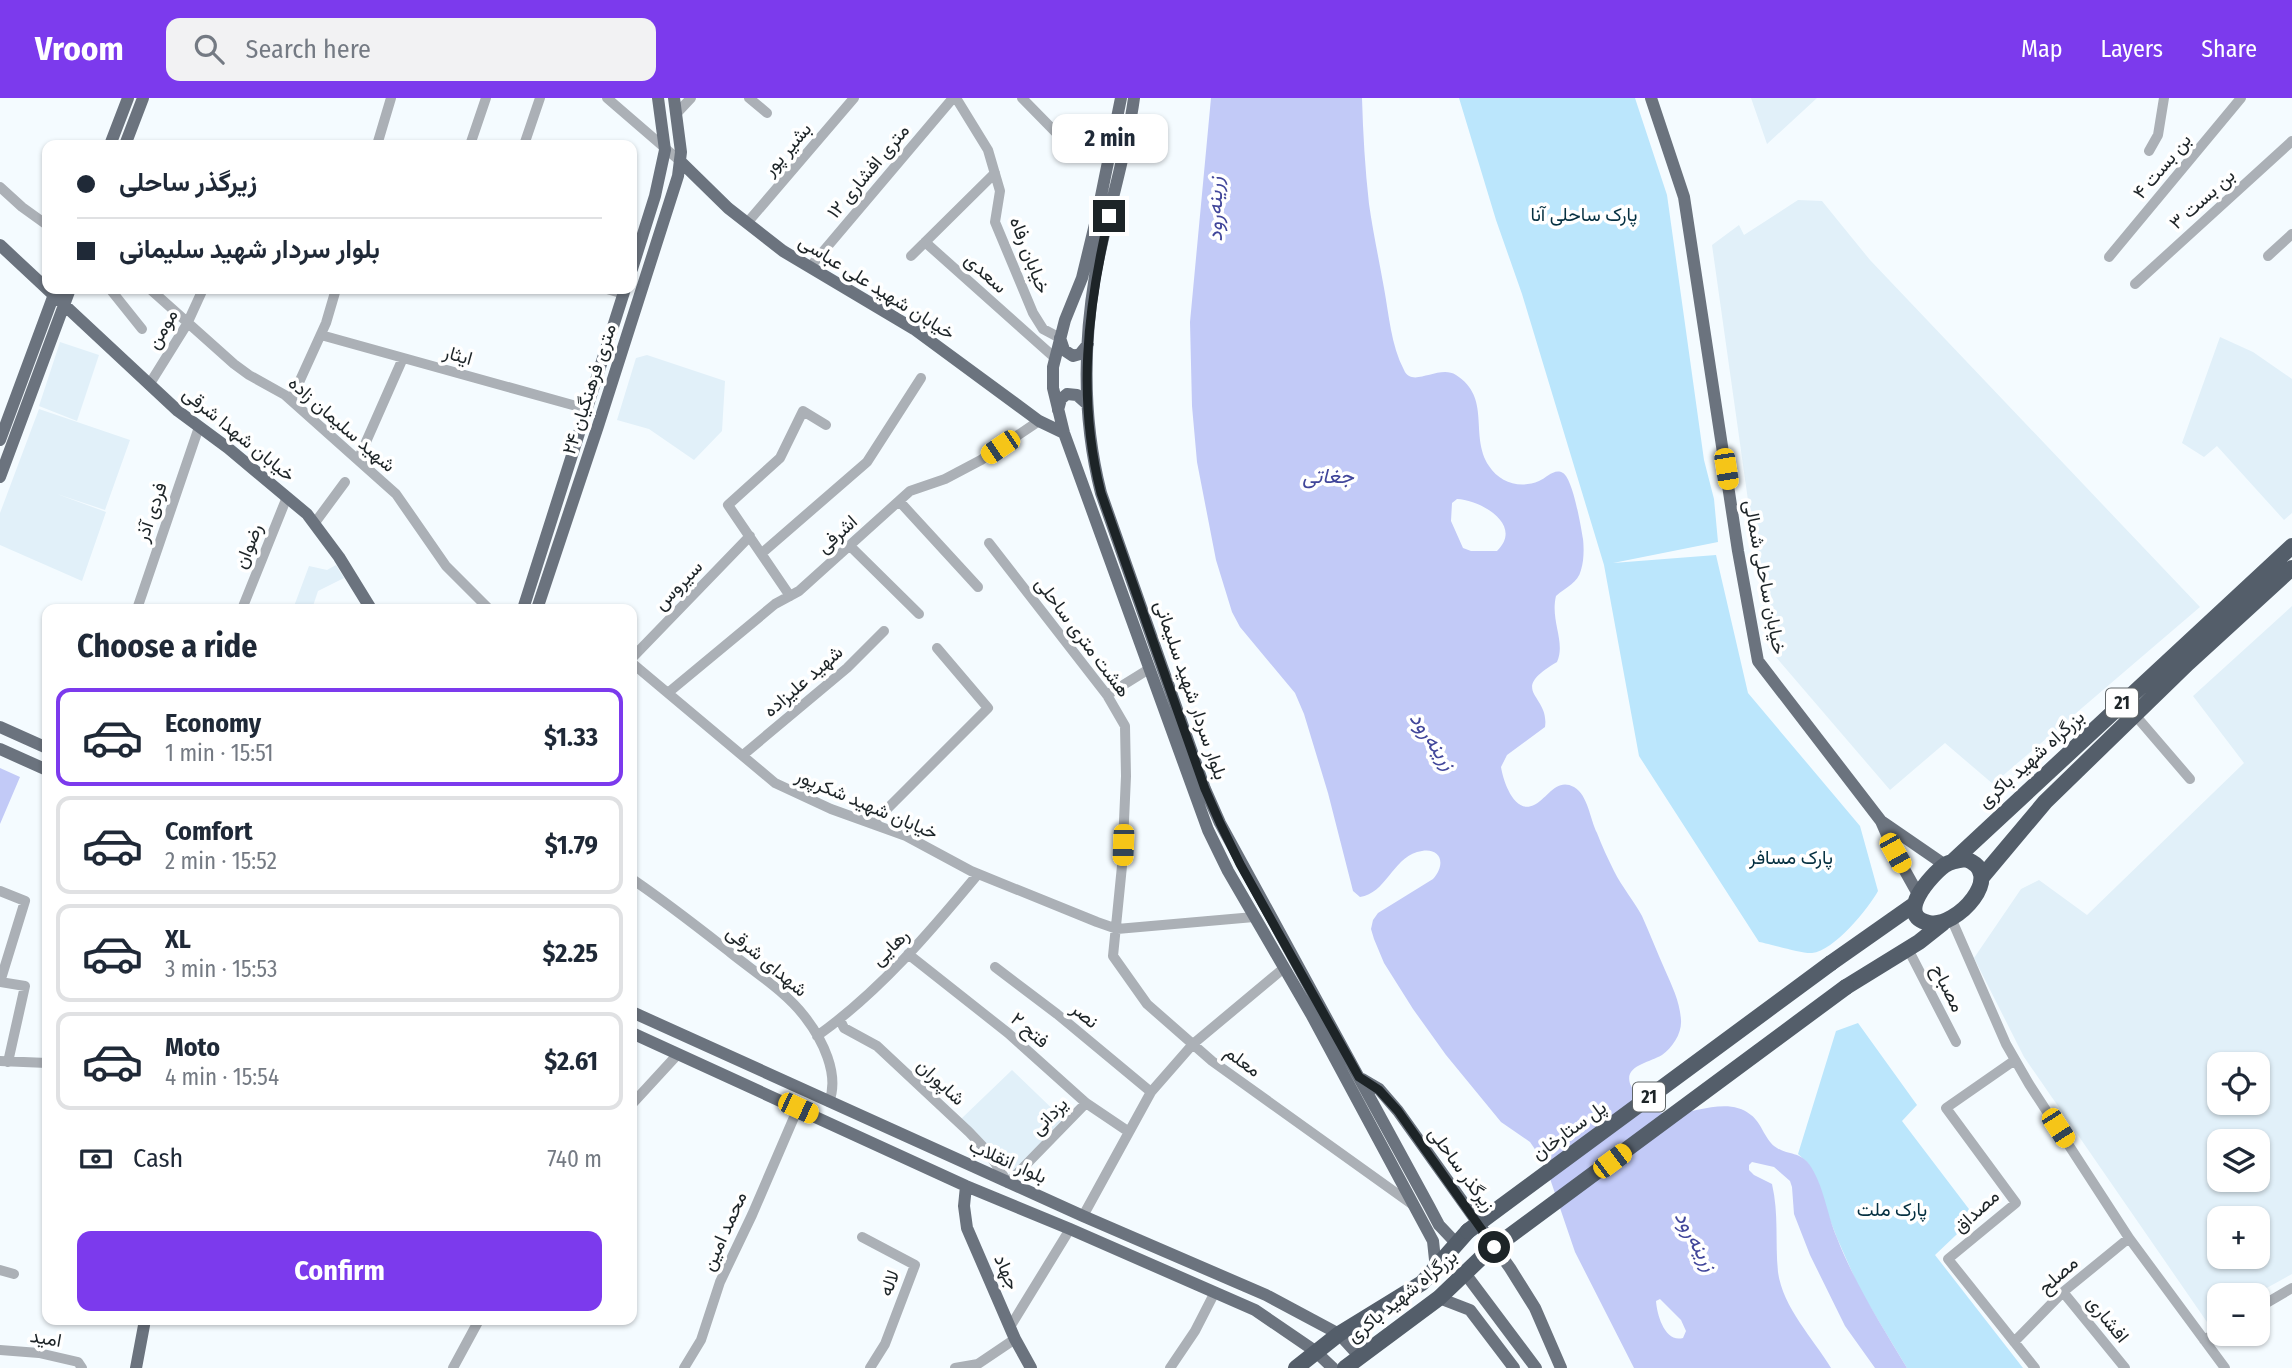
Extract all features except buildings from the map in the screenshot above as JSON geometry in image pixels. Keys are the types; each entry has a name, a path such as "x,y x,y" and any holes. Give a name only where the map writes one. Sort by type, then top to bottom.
{"highway":[{"name":"بزرگراه شهید باکری","path":"1916,899 1949,863 2292,546"},
{"name":"بزرگراه شهید باکری","path":"1947,921 1976,896 1982,877 2045,802 2292,568"},
{"path":"1997,818 1999,833 2004,837 2018,836"},
{"path":"1949,863 1965,859 1975,862 1982,877"},
{"path":"1916,899 1915,911 1919,918 1928,923 1947,921"},
{"name":"پل ستارخان","path":"1462,1237 1916,899"},
{"name":"21","path":"1908,949 1947,921"},
{"name":"بزرگراه شهید باکری","path":"1345,1368 1439,1298 1484,1255 1846,987 1908,949"},
{"name":"بزرگراه شهید باکری","path":"1339,1334 1422,1283 1462,1237"},
{"name":"21","path":"1296,1368 1315,1350 1339,1334"}],"main road":[{"path":"112,140 128,98"},
{"path":"127,140 143,98"},
{"path":"637,253 655,196 665,150 658,98"},
{"name":"۲۴ متری فرهنگیان","path":"539,604 678,176 681,152 674,98"},
{"name":"بلوار سردار شهید سلیمانی","path":"1121,98 1082,278 1055,358 1053,388 1063,433 1089,498 1208,830 1284,968 1402,1168 1439,1224 1462,1237"},
{"name":"بلوار سردار شهید سلیمانی","path":"1134,98 1096,275 1088,344 1087,404 1092,459 1101,493 1205,789 1240,864 1359,1077 1433,1241 1436,1269"},
{"name":"خیابان ساحلی شمالی","path":"1651,98 1684,197 1738,551 1758,661 1881,821"},
{"name":"خیابان شهید علی عباسی","path":"680,161 727,208 783,251 914,329 1039,421 1063,433"},
{"name":"خیابان شهدا شرقی","path":"0,245 42,281"},
{"path":"0,440 54,294"},
{"name":"خیابان شهدا شرقی","path":"56,294 64,306 149,385 307,514 339,557 368,604"},
{"path":"0,477 68,294"},
{"name":"۲۴ متری فرهنگیان","path":"525,604 623,294"},
{"path":"629,294 638,299"},
{"path":"1060,338 1063,350 1073,356 1080,354 1088,344"},
{"path":"1058,410 1061,399 1067,394 1077,395 1087,404"},
{"path":"0,727 42,746"},
{"path":"0,749 42,768"},
{"path":"1881,821 1949,863"},
{"path":"1881,821 1916,899"},
{"name":"بلوار انقلاب","path":"637,1014 1008,1183 1266,1295 1339,1334 1360,1357"},
{"name":"بلوار انقلاب","path":"637,1035 966,1186 1255,1310 1315,1350 1333,1368"},
{"name":"زیرگذر ساحلی","path":"1359,1077 1379,1090 1398,1111 1510,1268 1535,1308 1560,1368"},
{"path":"822,1119 829,1102"},
{"name":"جهاد","path":"966,1186 964,1206 967,1228 1012,1333 1031,1368"},
{"path":"1464,1272 1536,1368"},
{"path":"1255,1310 1266,1295"},
{"path":"1439,1298 1470,1310 1514,1368"},
{"path":"136,1368 144,1325"}],"street":[{"path":"378,140 391,98"},
{"path":"472,140 486,98"},
{"path":"526,140 540,98"},
{"path":"607,98 680,161"},
{"path":"676,114 691,98"},
{"path":"749,98 767,113"},
{"name":"بشیر پور","path":"747,223 854,98"},
{"name":"خیابان رفاه","path":"955,98 988,150 1000,191 995,222 1033,313 1043,328 1060,338"},
{"name":"۱۲ متری افشاری","path":"810,267 955,98"},
{"path":"1022,98 1073,150"},
{"path":"2148,151 2158,135 2164,98"},
{"name":"بن بست ۴","path":"2109,257 2242,98"},
{"name":"بن بست ۳","path":"2136,284 2292,141"},
{"path":"911,256 995,173"},
{"path":"0,187 42,221"},
{"path":"2268,256 2292,234"},
{"name":"سعدی","path":"925,242 1055,358"},
{"path":"114,294 142,329"},
{"name":"شهید سلیمان زاده","path":"155,294 234,364 291,400 396,494 446,566 484,604"},
{"name":"مومن","path":"149,385 187,324 201,294"},
{"path":"291,400 320,335 334,294"},
{"name":"ایثار","path":"320,335 587,409"},
{"path":"358,460 403,358"},
{"path":"762,553 867,462 920,378"},
{"path":"790,596 728,505 780,458 803,411 826,425"},
{"name":"اشرفی","path":"669,692 775,604 799,592 909,491 945,479 981,460 1039,421"},
{"name":"فردی آذر","path":"139,604 199,427"},
{"path":"314,524 345,482"},
{"name":"رضوان","path":"244,604 287,497"},
{"path":"899,500 978,587"},
{"name":"سیروس","path":"637,655 750,536"},
{"name":"هشت متری ساحلی","path":"989,543 1107,695 1125,726 1125,813 1116,929"},
{"path":"850,547 919,614"},
{"name":"شهید علیزاده","path":"743,755 847,668 884,631"},
{"path":"872,824 988,708 937,648"},
{"name":"خیابان شهید شکرپور","path":"637,664 775,783 831,809 906,836 978,874 1116,929"},
{"path":"1107,695 1149,669"},
{"path":"2135,715 2190,779"},
{"name":"رهایی","path":"817,1036 840,1020 923,939 978,874"},
{"name":"شهدای شرقی","path":"637,882 784,995 805,1017 817,1036 832,1072 833,1092 829,1102"},
{"path":"0,891 25,901 0,982 25,986 4,1062 42,1063"},
{"path":"1116,929 1255,917"},
{"path":"1947,921 2015,1060 2129,1238 2225,1368"},
{"name":"معلم","path":"1116,929 1113,956 1147,1004 1212,1060 1415,1206"},
{"name":"مصباح","path":"1908,949 1956,1042"},
{"name":"فتح ۲","path":"908,954 1008,1033 1086,1103 1129,1132"},
{"name":"نصر","path":"995,967 1151,1092"},
{"path":"1083,1216 1151,1092 1193,1044 1284,968"},
{"name":"شاپوران","path":"840,1020 844,1028 877,1046 969,1132 988,1152 1008,1183"},
{"path":"637,1099 678,1054"},
{"name":"مصداق","path":"2015,1060 1946,1108 2015,1203 1948,1259 2035,1368"},
{"name":"یزدانی","path":"1008,1183 1086,1103"},
{"name":"محمد امین","path":"684,1368 701,1340 720,1282 798,1108"},
{"path":"955,1368 978,1364 1012,1333 1070,1229"},
{"name":"لاله","path":"862,1237 915,1265 885,1344 870,1368"},
{"name":"مصلح","path":"2014,1342 2063,1292 2129,1238"},
{"path":"0,1270 14,1274"},
{"path":"2270,1301 2292,1288"},
{"path":"1170,1368 1195,1331 1215,1292"},
{"name":"افشاری","path":"2063,1292 2125,1368"},
{"path":"453,1368 476,1325"},
{"name":"امید","path":"0,1350 39,1353 78,1362 82,1368"}],"shaded area":[{"path":"1751,98 1817,98 1767,144"},
{"path":"1798,200 1822,201 1870,260 2200,607 1993,784 1945,743 1890,790 1769,649 1712,245 1739,225 1744,235"},
{"path":"2220,337 2253,352 2292,379 2292,513 2284,520 2217,446 2204,457 2182,443"},
{"path":"60,342 99,355 77,421 39,406"},
{"path":"647,355 725,381 722,431 694,460 649,429 617,420 636,358"},
{"path":"39,409 130,440 105,510 57,494 106,512 82,581 0,545 0,513"},
{"path":"336,565 344,578 318,591 314,604 295,604 309,566 327,570"},
{"path":"2292,606 2292,1274 2270,1286 2270,1283 2207,1283 2207,1322 2024,1057 1974,958 2021,889 2039,880 2087,915 2244,763 2193,696"},
{"path":"1012,1070 1064,1120 1011,1174 961,1119"}],"green space":[{"path":"1459,98 1635,98 1667,195 1704,460 1714,499 1718,542 1613,563 1716,555 1748,693 1860,826 1878,891 1849,928 1821,950 1807,953 1759,942 1639,756 1604,565"},
{"name":"پارک ملت","path":"1858,1023 1917,1105 1902,1121 1975,1217 1935,1255 2023,1368 1907,1368 1860,1290 1808,1163 1798,1154 1836,1031"}],"water":[{"name":"جغاتی","path":"1211,98 1362,98 1365,164 1371,214 1391,330 1404,370 1413,377 1449,372 1467,384 1477,406 1483,454 1499,477 1511,483 1525,484 1560,472 1567,477 1573,493 1583,539 1583,559 1577,578 1556,596 1555,614 1560,647 1557,662 1534,680 1532,687 1545,716 1545,727 1507,755 1501,767 1511,795 1521,805 1534,805 1562,785 1574,787 1583,796 1605,852 1642,916 1673,988 1680,1013 1678,1035 1662,1055 1633,1070 1629,1081 1632,1088 1644,1104 1658,1112 1673,1114 1721,1106 1737,1108 1755,1118 1773,1145 1809,1164 1852,1272 1907,1368 1875,1368 1845,1326 1810,1255 1794,1214 1790,1181 1774,1167 1752,1162 1749,1170 1772,1184 1781,1285 1792,1310 1831,1368 1634,1368 1575,1252 1545,1164 1530,1142 1501,1122 1446,1055 1384,963 1374,939 1371,929 1378,913 1433,879 1440,867 1439,856 1431,851 1417,852 1401,862 1383,883 1369,894 1360,897 1353,891 1328,793 1295,693 1240,627 1232,612 1216,560 1197,462 1192,406 1190,322","holes":["1457,499 1467,500 1487,509 1503,523 1506,532 1497,551 1471,551 1463,548 1451,521 1452,503","1660,1299 1681,1320 1686,1331 1683,1338 1671,1336 1663,1327 1656,1301"]},
{"path":"0,768 20,777 0,824"}],"route":[{"path":"1109,216 1096,275 1087,362 1087,409 1092,459 1101,493 1205,789 1240,864 1359,1077 1379,1090 1398,1111 1494,1247"}],"water label":[{"name":"زرینه‌رود","path":"1215,209"},
{"name":"زرینه‌رود","path":"1433,741"},
{"name":"زرینه‌رود","path":"1696,1241"}],"park label":[{"name":"پارک ساحلی آنا","path":"1584,214"},
{"name":"پارک مسافر","path":"1791,857"}]}
